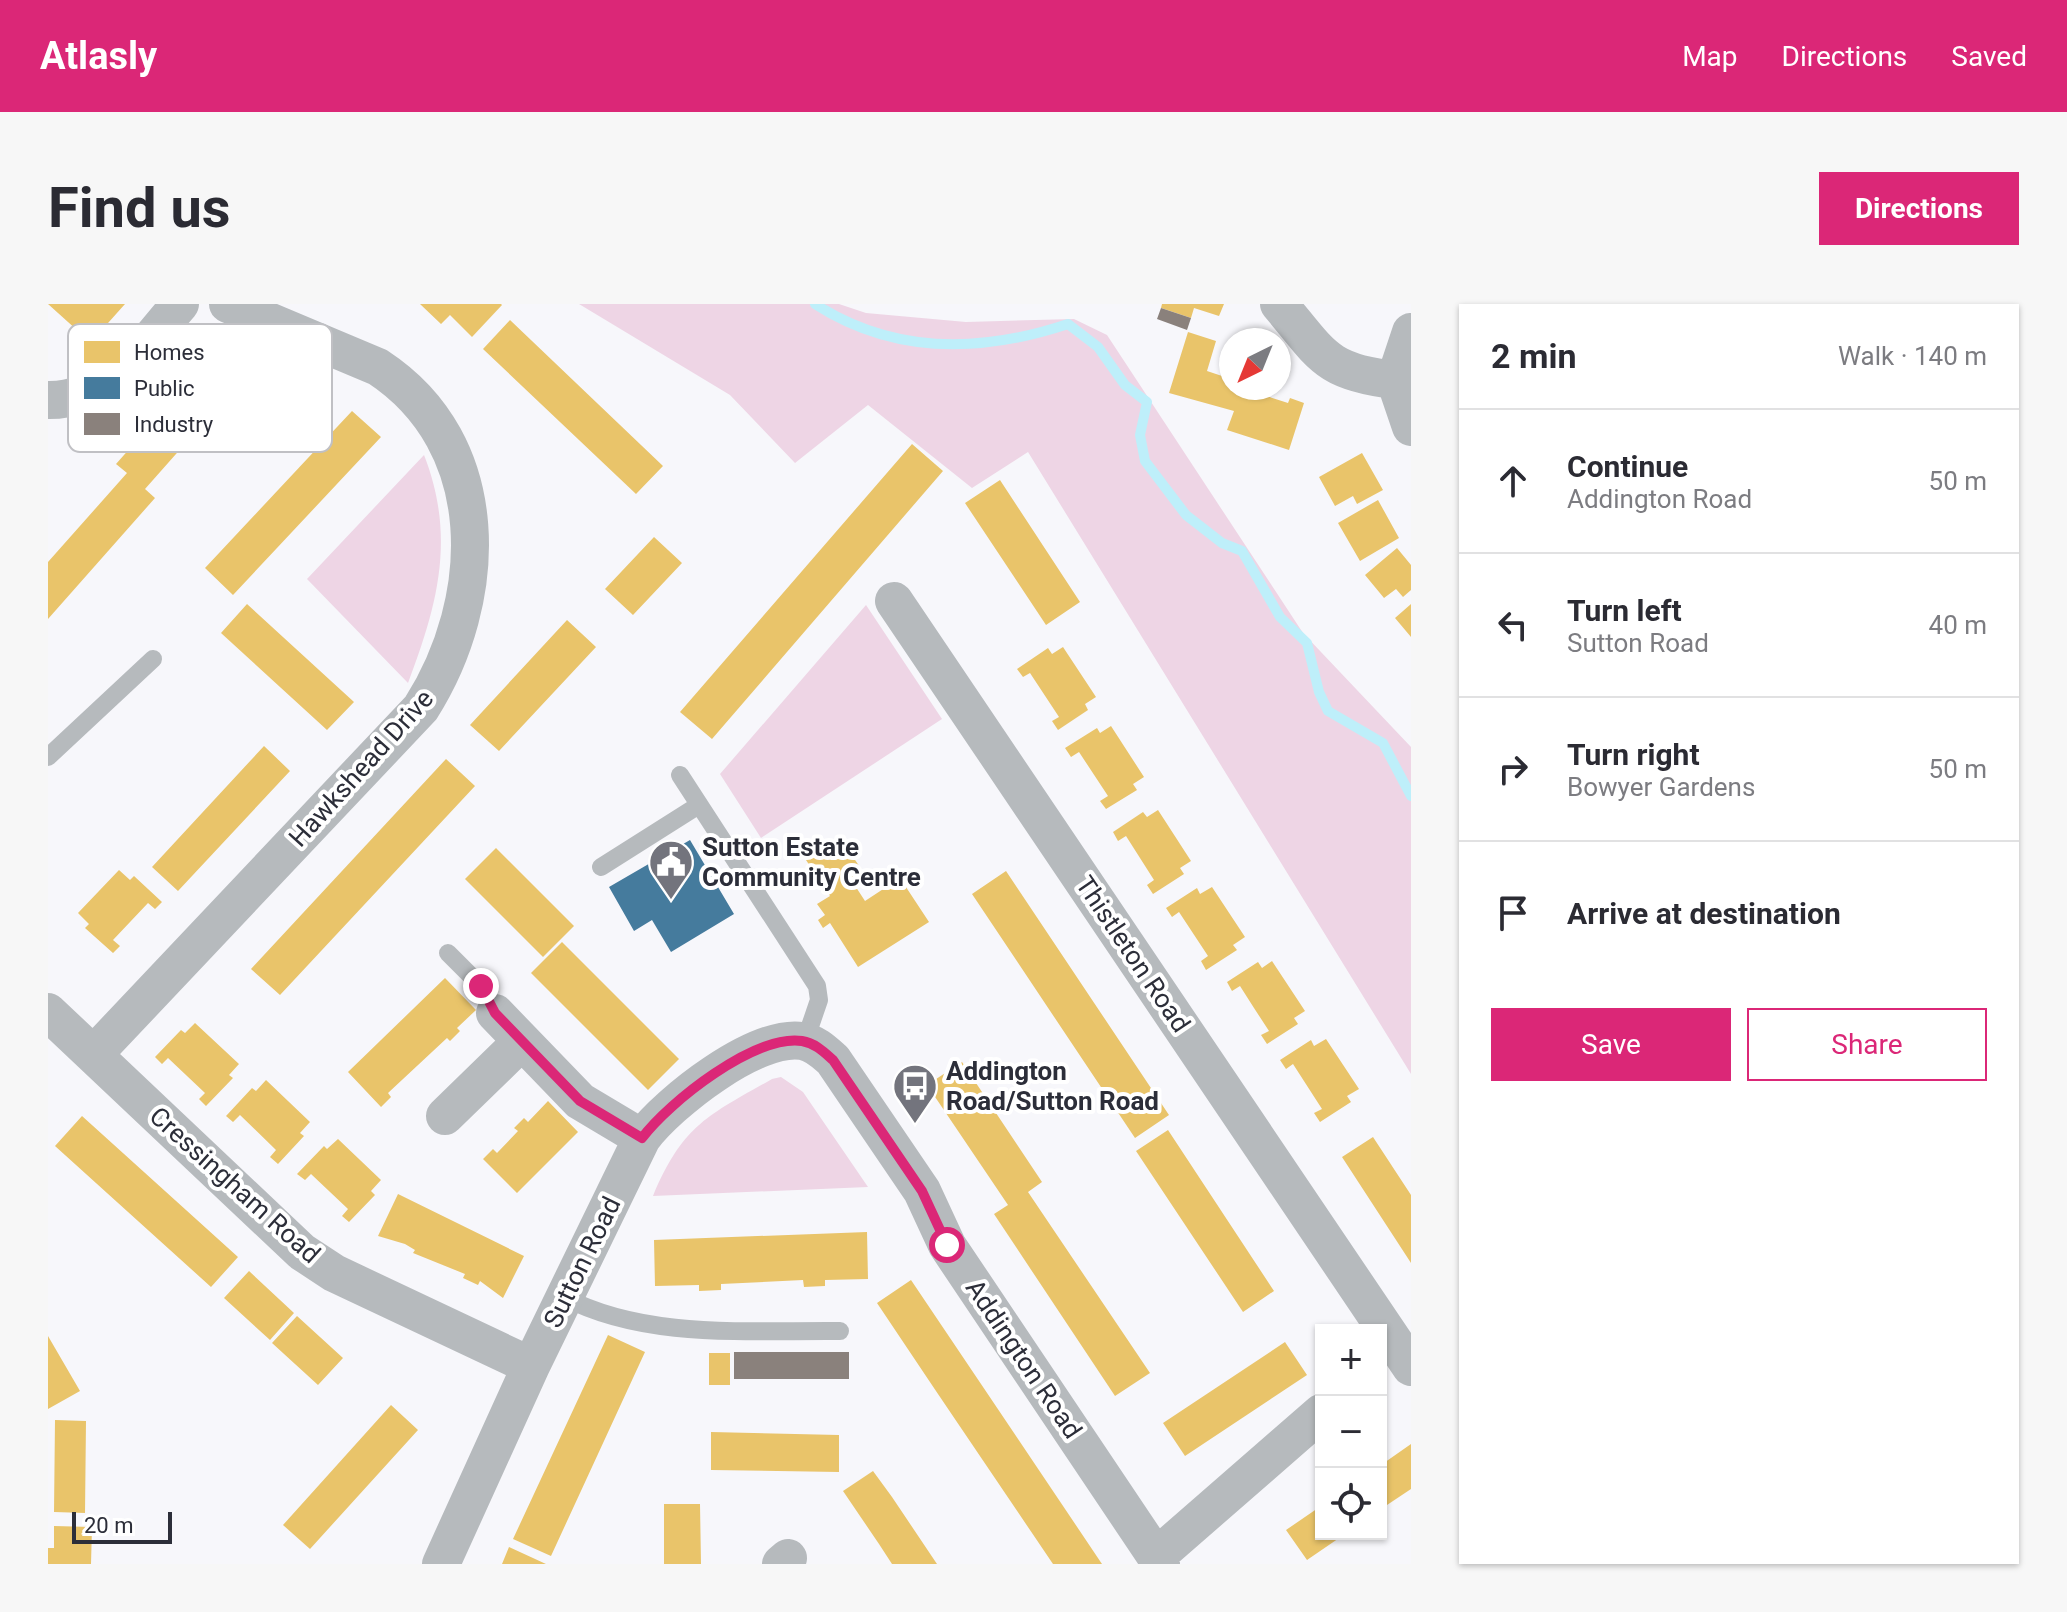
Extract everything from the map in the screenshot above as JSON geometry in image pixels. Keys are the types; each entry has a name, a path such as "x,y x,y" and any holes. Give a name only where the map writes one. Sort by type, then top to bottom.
{"street":[{"path":"162,324 180,304"},
{"name":"Hawkshead Drive","path":"228,304 276,324"},
{"path":"1279,304 1336,366 1354,375 1395,380"},
{"path":"1411,332 1395,380 1411,427"},
{"name":"Hawkshead Drive","path":"94,1054 421,708 452,651 466,594 470,523 456,460 436,419 400,381 378,367 332,348"},
{"path":"48,400 68,396"},
{"name":"Thistleton Road","path":"894,601 1368,1319 1411,1367"},
{"name":"Cressingham Road","path":"48,1012 302,1252 334,1273 531,1366"},
{"path":"495,1013 594,1113 642,1138"},
{"path":"445,1116 522,1041"},
{"name":"Sutton Road","path":"441,1564 531,1366 642,1138 668,1107 699,1083 768,1044 805,1041"},
{"name":"Addington Road","path":"805,1041 819,1047 833,1060 891,1144 922,1191 947,1245 1159,1560"},
{"path":"1159,1560 1315,1418"}],"lane":[{"path":"50,750 153,659"},
{"path":"680,775 817,986 819,1000 805,1041"},
{"path":"601,867 699,805"},
{"path":"448,953 481,986 495,1013"},
{"path":"564,1297 585,1308 678,1328 840,1331"}],"shaded area":[{"path":"579,304 839,304 866,313 966,322 1074,319 1107,335 1303,633 1411,747 1411,1074 1028,452 972,488 868,405 795,463 730,395"},
{"path":"424,455 434,485 441,542 435,598 408,683 307,579"},
{"path":"866,605 942,719 761,838 720,774"},
{"path":"781,1077 803,1092 868,1187 653,1196 675,1153 699,1125 730,1103"}],"building: Homes":[{"path":"48,304 125,304 107,324 70,324"},
{"path":"420,304 502,305 472,337 450,315 441,324"},
{"path":"1162,304 1224,304 1219,316 1194,308 1191,318 1161,308"},
{"path":"510,320 663,466 636,494 483,349"},
{"path":"1188,332 1216,341 1207,371 1219,375 1219,400 1279,400 1288,403 1291,398 1304,403 1289,450 1227,430 1234,411 1169,393"},
{"path":"352,411 381,437 233,595 205,568 314,452 332,452 332,432"},
{"path":"912,444 943,471 712,739 680,712"},
{"path":"127,452 178,452 145,489 155,498 48,619 48,562 127,473 116,464"},
{"path":"1362,453 1383,490 1357,504 1353,496 1335,506 1319,477"},
{"path":"1000,480 1080,602 1046,625 965,503"},
{"path":"1378,500 1399,538 1360,561 1338,523"},
{"path":"654,537 682,563 633,615 605,589"},
{"path":"1397,548 1411,565 1411,590 1403,597 1396,589 1384,598 1365,575"},
{"path":"247,604 354,702 327,730 221,633"},
{"path":"1411,604 1411,637 1395,618"},
{"path":"567,620 596,647 499,751 470,725"},
{"path":"1063,647 1096,697 1085,704 1088,710 1058,730 1052,721 1059,717 1030,673 1023,677 1017,669 1048,648 1052,654"},
{"path":"1111,726 1144,777 1133,784 1137,790 1106,809 1100,801 1108,796 1079,752 1071,757 1065,748 1097,728 1100,733"},
{"path":"264,746 290,771 178,891 152,867"},
{"path":"446,759 475,786 280,995 251,969"},
{"path":"1158,810 1191,861 1180,868 1184,874 1153,894 1147,885 1154,880 1126,836 1118,841 1113,832 1143,812 1147,817"},
{"path":"840,838 864,873 852,881 865,901 900,878 929,922 858,967 830,923 823,928 818,920 825,915 817,904 830,896 806,860"},
{"path":"496,848 574,926 543,957 465,879"},
{"path":"119,870 130,880 134,876 162,902 155,909 148,903 113,940 120,946 113,953 85,928 89,924 78,913"},
{"path":"1006,871 1169,1115 1135,1138 972,894"},
{"path":"1212,887 1245,937 1233,945 1237,950 1206,970 1201,961 1208,956 1179,912 1172,917 1166,908 1197,888 1200,894"},
{"path":"562,942 679,1059 648,1090 531,973"},
{"path":"1272,961 1305,1011 1294,1018 1298,1024 1267,1044 1261,1035 1269,1031 1240,986 1232,991 1227,982 1258,962 1262,968"},
{"path":"445,978 476,1010 457,1028 460,1031 450,1041 447,1038 388,1093 391,1097 381,1107 348,1072"},
{"path":"195,1023 239,1064 229,1075 233,1078 206,1106 199,1099 205,1093 168,1058 162,1064 155,1057 181,1030 185,1033"},
{"path":"1326,1039 1359,1089 1347,1096 1351,1102 1320,1122 1314,1113 1322,1109 1293,1064 1286,1069 1280,1060 1311,1040 1314,1046"},
{"path":"962,1062 1042,1182 1028,1192 1150,1373 1115,1396 994,1214 1008,1205 927,1085"},
{"path":"266,1080 310,1122 300,1133 304,1136 278,1164 270,1157 276,1150 240,1115 233,1122 226,1116 252,1088 256,1091"},
{"path":"548,1101 578,1132 517,1193 483,1159 493,1149 497,1153 518,1131 514,1128 524,1118 528,1122"},
{"path":"82,1116 238,1257 211,1287 55,1146"},
{"path":"1168,1130 1274,1291 1243,1312 1136,1151"},
{"path":"1373,1137 1411,1195 1411,1263 1342,1157"},
{"path":"338,1139 381,1180 371,1191 375,1195 349,1222 342,1216 348,1209 311,1174 305,1180 297,1174 324,1146 327,1149"},
{"path":"398,1194 524,1256 503,1298 480,1281 478,1285 463,1278 465,1274 413,1253 415,1250 405,1244 378,1236"},
{"path":"867,1232 868,1279 825,1280 825,1286 804,1287 803,1280 721,1284 721,1290 699,1291 699,1285 655,1286 654,1240"},
{"path":"249,1271 294,1313 270,1340 224,1298"},
{"path":"911,1280 1102,1564 1053,1564 938,1394 877,1303"},
{"path":"297,1316 343,1358 318,1385 272,1343"},
{"path":"608,1335 645,1352 551,1556 513,1539"},
{"path":"48,1336 80,1391 48,1409"},
{"path":"1285,1342 1307,1375 1185,1456 1163,1423"},
{"path":"709,1353 730,1353 730,1385 709,1385"},
{"path":"391,1405 418,1430 310,1549 283,1525"},
{"path":"55,1420 86,1421 85,1513 54,1512"},
{"path":"711,1432 839,1435 839,1472 711,1470"},
{"path":"1411,1444 1411,1489 1387,1505 1387,1468 1387,1461"},
{"path":"873,1471 937,1564 892,1564 843,1491"},
{"path":"664,1504 700,1504 701,1564 664,1564"},
{"path":"1315,1510 1315,1540 1336,1540 1307,1560 1286,1530"},
{"path":"54,1526 92,1527 91,1564 48,1564 48,1548 54,1548"},
{"path":"509,1547 546,1564 502,1564"}],"building: Public":[{"name":"Sutton Estate Community Centre","path":"690,840 734,914 671,952 652,920 634,931 609,887"}],"building: Industry":[{"path":"1161,308 1191,318 1187,330 1157,319"},
{"path":"734,1352 849,1352 849,1379 734,1379"}],"waterway":[{"path":"815,304 845,321 907,340 971,344 1035,334 1068,324 1098,347 1125,385 1147,402 1140,435 1145,461 1186,515 1222,543 1242,551 1280,617 1307,643 1319,692 1328,711 1383,743 1411,796"}],"place":[{"name":"Sutton Estate Community Centre","path":"671,901"},
{"name":"Addington Road/Sutton Road","path":"915,1125"}],"route":[{"path":"481,986 495,1013 580,1101 594,1113 642,1138 668,1107 699,1083 768,1044 787,1040 805,1041 819,1047 833,1060 922,1191 947,1245"}]}
